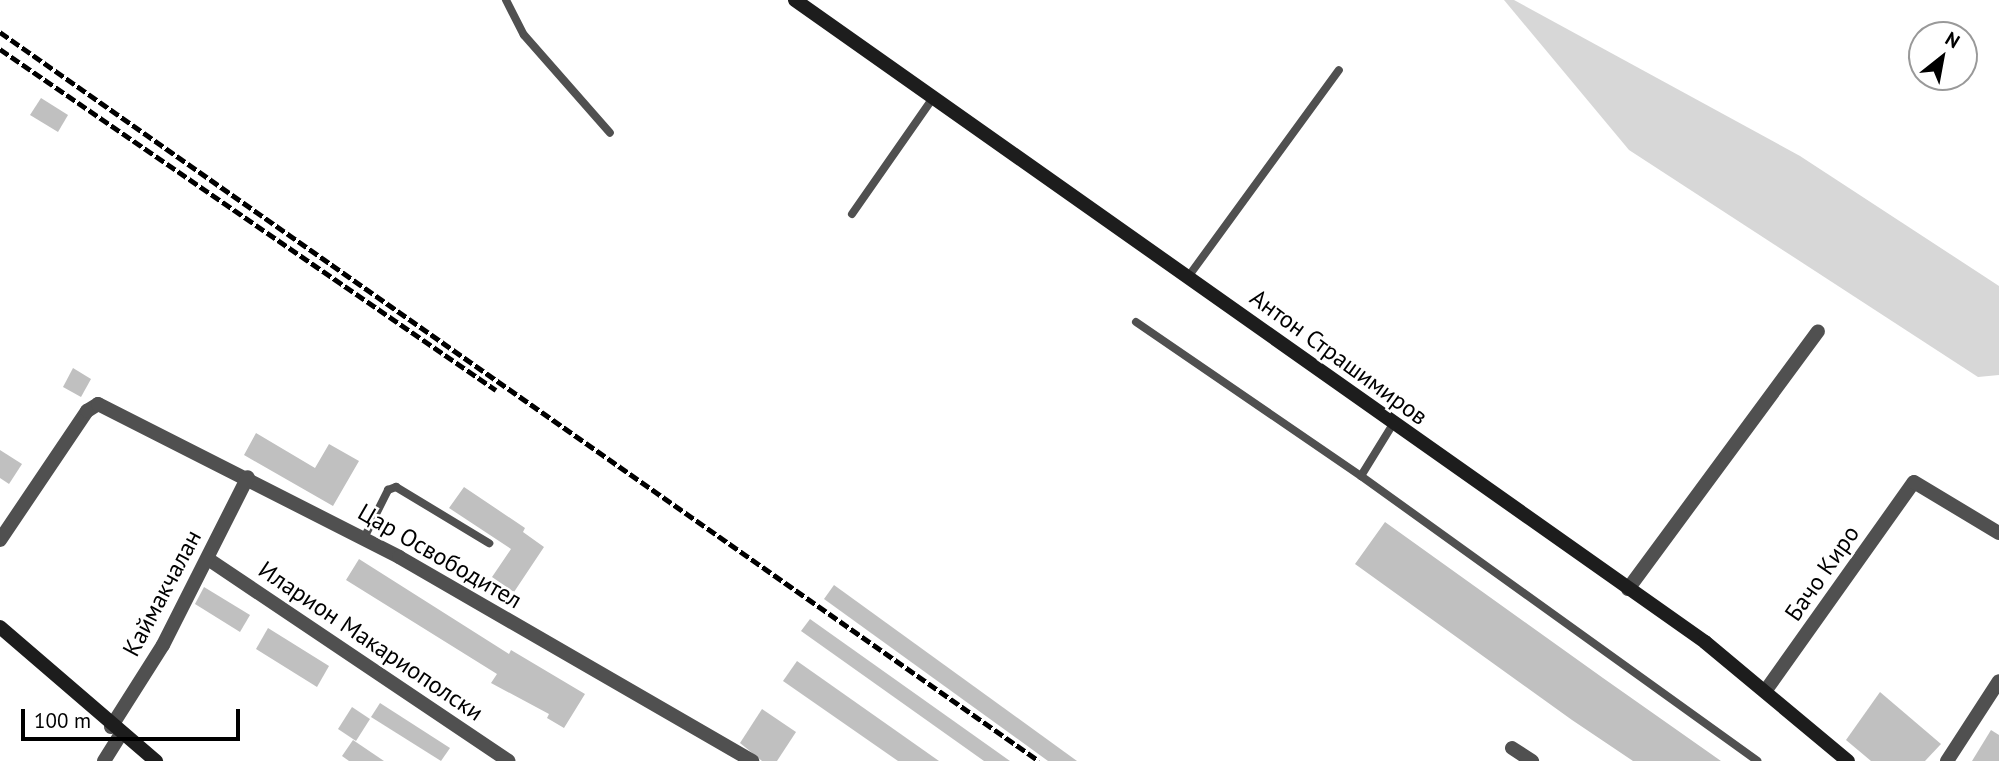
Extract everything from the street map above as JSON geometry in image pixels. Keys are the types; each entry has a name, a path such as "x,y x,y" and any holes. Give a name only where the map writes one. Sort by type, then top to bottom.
{"street":[{"name":"Антон Страшимиров","path":"795,0 1628,589 1766,690 1848,761"},
{"path":"1628,589 1818,331"},
{"name":"Цар Освободител","path":"0,540 88,411 98,404 248,477 364,538 752,761"},
{"name":"Каймакчалан","path":"104,761 116,731 208,559 248,477"},
{"name":"Бачо Киро","path":"1766,690 1914,482 1999,533"},
{"name":"Иларион Макариополски","path":"208,559 507,761"},
{"path":"0,627 116,731 156,761"},
{"path":"1947,761 1999,681"},
{"path":"1512,748 1532,761"}],"lane":[{"path":"506,0 508,13 524,36 610,133"},
{"path":"1188,277 1339,70"},
{"path":"852,214 933,98"},
{"path":"1136,322 1362,476 1757,761"},
{"path":"1362,476 1393,424"},
{"path":"364,538 388,490 396,487 489,543"}],"shaded area":[{"path":"1504,0 1514,0 1800,156 1999,286 1999,375 1978,377 1629,150"}],"building":[{"path":"41,98 68,115 58,132 30,115"},
{"path":"73,368 91,379 81,397 63,387"},
{"path":"256,433 315,468 329,444 359,461 333,506 244,455"},
{"path":"0,450 22,464 9,484 0,478"},
{"path":"464,487 525,528 523,532 544,547 514,592 492,577 511,549 449,508"},
{"path":"1385,522 1721,761 1633,761 1572,720 1355,564"},
{"path":"359,559 509,654 511,650 585,694 564,728 547,718 549,714 491,683 497,674 346,580"},
{"path":"834,585 1077,761 1048,761 824,599"},
{"path":"204,587 250,615 240,632 195,604"},
{"path":"810,619 1010,761 984,761 801,631"},
{"path":"268,628 329,666 317,687 256,649"},
{"path":"797,661 939,761 898,761 783,681"},
{"path":"1880,692 1941,744 1925,761 1871,761 1846,740"},
{"path":"380,703 450,748 441,761 371,717"},
{"path":"352,707 370,719 356,741 338,729"},
{"path":"762,709 796,732 777,761 762,761 740,743"},
{"path":"1991,730 1999,735 1999,761 1972,761"},
{"path":"353,740 384,761 349,761 342,756"}],"railway":[{"path":"0,32 1039,761"},
{"path":"0,49 496,390"}]}
